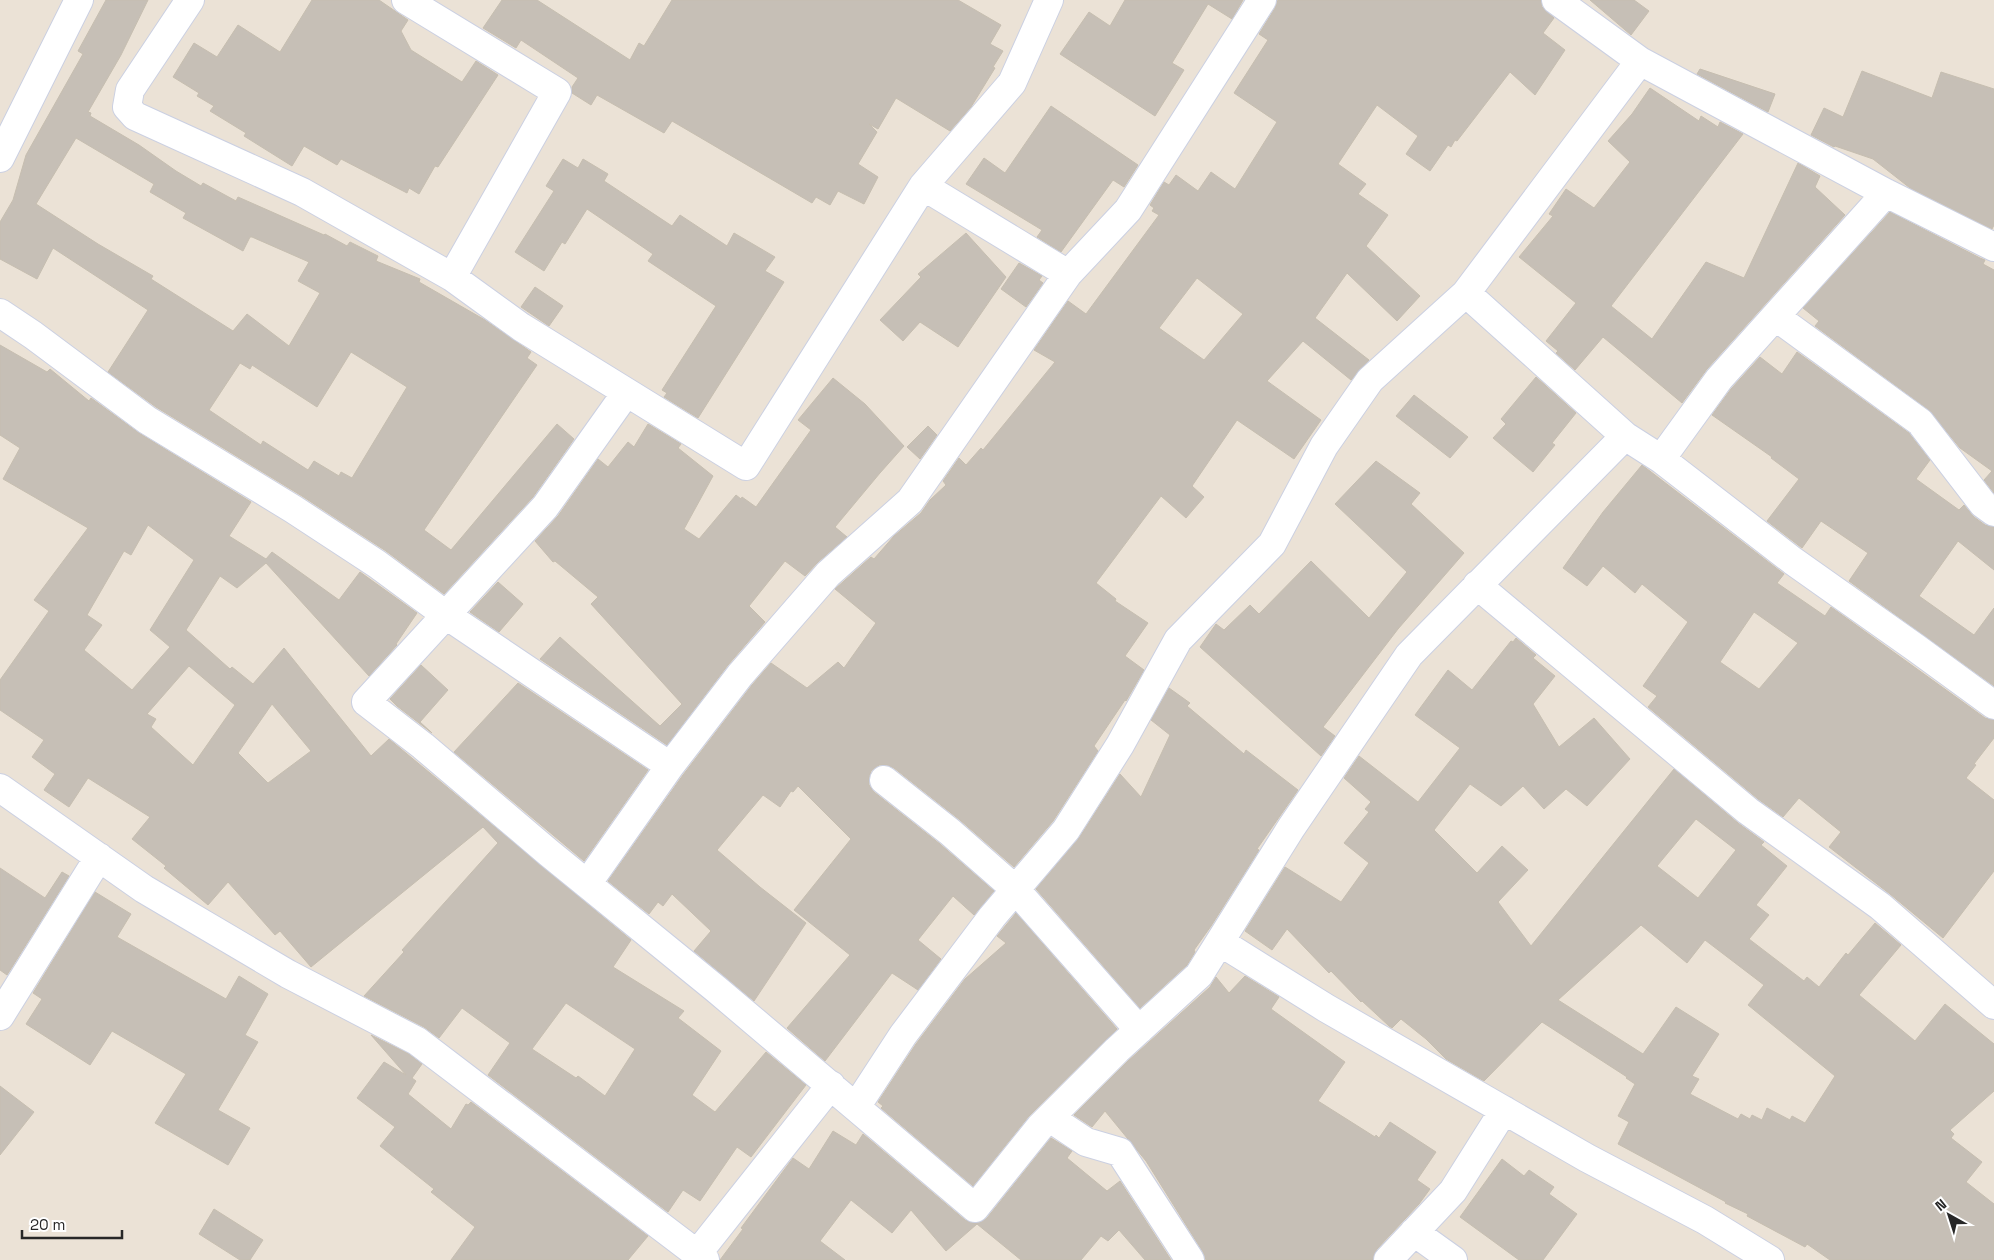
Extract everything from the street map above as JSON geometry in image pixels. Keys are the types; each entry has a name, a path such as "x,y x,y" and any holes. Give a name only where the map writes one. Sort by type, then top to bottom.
{"street":[{"path":"0,158 79,0"},
{"path":"190,0 130,90 127,107 135,116 302,192 452,277 521,327 746,466 923,186 1012,83 1049,0"},
{"path":"406,0 557,92 452,277"},
{"path":"587,884 670,766 740,675 828,574 910,501 1068,274 1128,210 1262,0"},
{"path":"1556,0 1640,61 1886,193 1994,247"},
{"path":"856,1106 903,1035 992,917 1066,830 1120,745 1178,640 1272,544 1324,446 1370,380 1466,293 1640,61"},
{"path":"923,186 1068,274"},
{"path":"1661,459 1719,379 1886,193"},
{"path":"1466,293 1625,436 1661,459 1792,561 1994,705"},
{"path":"0,313 33,335 147,420 293,509 362,554 446,615 567,694 670,766"},
{"path":"1776,317 1920,422 1983,504 1994,512"},
{"path":"626,393 545,507 366,702 423,746 587,884 716,989 975,1208 1040,1127 1139,1030 1199,975 1291,828 1409,655 1625,436"},
{"path":"1477,585 1748,811 1880,906 1994,1005"},
{"path":"884,780 950,832 1015,890 1139,1030"},
{"path":"0,788 144,889 288,974 417,1041 701,1257 831,1085"},
{"path":"0,1016 99,857"},
{"path":"1220,942 1326,1008 1587,1158 1705,1220 1770,1260"},
{"path":"1388,1260 1453,1192 1504,1110"},
{"path":"1050,1118 1086,1142 1120,1152 1190,1260"},
{"path":"1414,1232 1453,1260"}],"building":[{"path":"106,0 148,0 121,55 88,112 91,113 90,116 139,145 201,186 203,183 236,201 238,197 325,234 347,246 350,242 378,256 376,261 420,279 419,282 485,320 531,352 527,358 537,365 424,530 451,550 557,424 574,439 533,497 444,594 386,551 302,496 156,407 108,372 148,310 53,248 37,279 0,259 0,222 13,200 26,155 83,54 78,51","holes":["76,138 154,184 150,192 186,213 183,218 243,251 250,237 252,237 309,262 298,281 320,293 289,346 247,314 233,331 151,279 153,276 98,244 36,204","351,352 407,387 352,478 341,472 339,476 314,461 308,470 263,441 261,445 209,410 240,363 250,369 252,365 317,407"]},
{"path":"312,0 379,0 408,20 401,31 411,50 462,82 476,61 498,75 438,167 435,166 419,194 409,188 407,193 341,159 337,165 304,146 292,166 244,136 246,133 210,111 214,106 197,96 199,93 173,77 194,43 217,57 238,25 280,52"},
{"path":"502,0 537,0 630,60 639,43 644,46 672,0 958,0 1001,25 990,44 1003,51 971,107 950,131 896,98 878,129 869,124 877,132 858,164 878,177 864,204 838,191 830,205 816,197 812,203 672,121 664,133 597,95 591,105 572,93 572,87 578,78 521,40 516,48 483,28"},
{"path":"1125,0 1243,0 1232,19 1208,4 1172,63 1184,70 1155,116 1060,54 1089,12 1110,26"},
{"path":"1278,0 1541,0 1542,7 1554,18 1543,33 1565,50 1535,95 1510,72 1457,141 1455,140 1451,147 1448,145 1430,171 1406,154 1418,136 1377,105 1338,164 1366,184 1358,194 1388,215 1366,246 1420,296 1397,321 1347,273 1315,318 1369,360 1351,380 1303,341 1267,381 1321,420 1294,459 1237,420 1192,486 1204,497 1186,518 1161,496 1096,583 1116,599 1115,601 1148,623 1125,656 1144,670 1126,701 1094,746 1098,751 1053,821 1014,867 960,820 894,768 887,765 879,765 871,771 869,785 874,792 940,844 994,891 974,915 953,896 918,940 941,959 918,990 892,973 825,1061 787,1028 850,955 794,910 851,839 798,786 793,792 791,791 780,807 763,795 717,850 806,923 754,1001 694,951 711,931 672,894 663,906 658,902 649,914 608,881 683,775 771,663 807,688 838,662 844,668 876,623 835,589 871,557 874,559 894,536 921,513 930,500 946,485 943,481 959,458 966,465 981,448 983,450 1055,362 1034,350 1068,301 1086,314 1159,215 1152,211 1154,208 1150,205 1164,182 1169,185 1176,175 1198,191 1211,172 1235,189 1277,122 1234,93 1268,40 1259,34","holes":["1197,278 1243,314 1204,360 1159,328"]},
{"path":"1590,0 1634,0 1649,11 1631,35"},
{"path":"1700,69 1775,94 1768,112 1697,74"},
{"path":"1862,71 1932,98 1941,72 1994,89 1994,225 1992,229 1910,188 1873,159 1834,147 1811,135 1824,108 1843,117"},
{"path":"1650,88 1699,121 1701,116 1718,127 1720,122 1743,134 1611,306 1652,339 1706,262 1744,278 1798,163 1820,176 1815,187 1845,215 1707,369 1682,403 1603,337 1575,370 1556,353 1558,351 1546,341 1576,303 1519,257 1553,216 1549,214 1566,189 1594,208 1630,162 1608,141 1632,114"},
{"path":"1051,106 1138,165 1124,187 1113,180 1061,252 1037,237 1042,230 966,184 984,158 1005,173"},
{"path":"563,159 578,168 583,159 608,174 604,181 672,226 680,215 727,246 734,233 775,257 765,271 784,282 698,418 664,397 667,393 662,390 716,306 648,261 653,254 587,209 565,244 562,242 544,271 515,252 554,191 546,186"},
{"path":"1890,212 1985,260 1983,264 1994,270 1994,493 1984,480 1992,471 1960,448 1929,410 1815,326 1819,321 1803,308"},
{"path":"966,233 1006,277 958,347 920,322 903,341 880,320 921,277 918,274"},
{"path":"1019,263 1042,276 1039,280 1043,283 1026,307 1001,289"},
{"path":"535,287 563,306 549,326 521,307"},
{"path":"0,345 47,372 50,369 89,401 91,398 139,433 251,502 229,536 266,559 272,552 339,600 360,572 417,613 397,645 369,676 266,563 237,588 220,576 186,630 230,669 232,667 253,684 284,648 371,756 389,739 631,940 613,967 684,1011 678,1018 721,1051 692,1095 715,1112 766,1052 806,1085 751,1157 737,1147 700,1201 683,1190 668,1212 488,1075 510,1043 462,1008 439,1038 424,1027 364,996 404,952 402,950 498,843 483,827 311,967 280,931 275,935 228,882 208,905 164,868 166,866 132,839 150,817 88,778 69,807 44,790 55,774 32,757 44,740 0,710 0,680 49,611 34,600 88,528 3,479 20,448 0,435","holes":["148,525 194,560 150,630 170,647 132,690 84,650 102,625 87,615 124,551 131,555","189,666 235,705 193,765 151,727 156,719 147,714","272,704 311,751 268,783 238,753","566,1003 635,1049 605,1096 578,1076 576,1078 532,1049"]},
{"path":"1797,352 1909,433 1930,460 1916,479 1959,510 1964,505 1974,517 1985,525 1994,527 1994,570 1958,541 1919,596 1974,635 1994,608 1994,686 1849,581 1868,553 1821,521 1802,548 1767,521 1799,479 1772,457 1712,415 1731,389 1760,357 1782,374"},
{"path":"1536,377 1576,413 1552,443 1555,445 1533,472 1493,438 1506,424 1501,419"},
{"path":"833,378 865,404 904,446 835,527 847,537 805,576 785,561 749,606 765,622 728,665 667,745 540,659 560,637 660,726 682,704 591,604 598,597 555,561 553,562 535,541 558,516 598,459 608,467 628,442 634,447 648,424 681,444 678,448 713,476 684,529 699,539 736,495 756,507 811,430 798,420"},
{"path":"1414,395 1468,437 1450,458 1396,416"},
{"path":"928,426 937,435 920,459 907,447"},
{"path":"1376,461 1420,493 1411,504 1464,553 1398,629 1323,727 1335,736 1321,756 1200,647 1216,624 1224,630 1250,605 1259,614 1311,561 1369,618 1407,572 1335,504"},
{"path":"1642,465 1784,574 1777,583 1825,616 1831,607 1985,718 1994,720 1994,738 1966,778 1994,800 1994,871 1943,938 1829,847 1841,832 1799,798 1783,817 1758,799 1648,707 1657,696 1643,686 1688,622 1642,584 1635,593 1603,566 1587,586 1563,568 1603,512","holes":["1754,612 1798,643 1759,689 1720,662"]},
{"path":"498,582 523,604 499,632 470,612"},
{"path":"1516,638 1536,655 1533,658 1555,676 1533,704 1559,747 1594,718 1630,759 1587,806 1566,789 1544,809 1523,786 1501,806 1470,784 1434,830 1477,873 1502,846 1528,870 1498,902 1531,946 1674,769 1738,823 1764,842 1761,845 1787,866 1756,905 1769,915 1749,939 1804,981 1807,977 1819,987 1846,953 1848,955 1875,923 1901,945 1859,995 1915,1041 1945,1004 1994,1044 1994,1091 1950,1130 1954,1134 1951,1138 1982,1162 1966,1182 1994,1204 1994,1260 1830,1260 1807,1244 1805,1247 1618,1144 1629,1122 1618,1116 1635,1084 1542,1022 1484,1081 1446,1059 1426,1039 1401,1019 1392,1028 1389,1026 1361,1002 1331,971 1329,973 1287,929 1272,950 1245,931 1285,867 1341,902 1369,863 1344,843 1369,812 1365,809 1371,802 1344,778 1359,756 1418,802 1460,748 1415,715 1448,670 1472,690 1511,641 1513,642","holes":["1696,819 1736,850 1698,898 1657,866","1641,925 1687,963 1705,940 1764,985 1748,1005 1835,1076 1805,1123 1792,1116 1790,1120 1767,1108 1762,1120 1752,1115 1750,1119 1741,1114 1738,1119 1690,1094 1699,1079 1692,1076 1719,1034 1676,1007 1643,1054 1558,1000"]},
{"path":"421,665 448,690 420,722 432,733 390,699"},
{"path":"518,683 648,770 584,861 454,752"},
{"path":"1169,688 1190,703 1187,706 1244,754 1246,750 1298,790 1257,849 1259,850 1194,950 1195,952 1187,965 1140,1008 1036,889 1079,838 1120,774 1141,797 1170,735 1151,720"},
{"path":"0,868 45,898 62,872 69,876 7,975 0,970"},
{"path":"95,892 131,914 117,937 226,999 239,976 268,994 245,1035 258,1042 218,1110 250,1128 228,1165 155,1123 186,1074 112,1031 90,1065 26,1024 42,999 33,993"},
{"path":"1016,913 1117,1029 1029,1116 973,1186 881,1108 883,1106 878,1102 916,1044 965,979 1006,943 997,936"},
{"path":"1245,976 1279,997 1271,1009 1345,1062 1318,1101 1375,1137 1376,1135 1379,1138 1390,1122 1436,1152 1417,1180 1430,1189 1419,1204 1377,1249 1373,1260 1206,1260 1203,1252 1146,1161 1105,1111 1092,1127 1074,1115 1128,1061 1210,987 1216,977 1229,993"},
{"path":"371,1035 409,1054 422,1064 412,1078 416,1081 408,1094 451,1129 466,1104 468,1105 471,1102 648,1236 628,1260 451,1260 475,1227 431,1192 434,1189 380,1146 395,1127 357,1098 384,1062 406,1075"},
{"path":"0,1086 34,1112 0,1155"},
{"path":"833,1131 856,1145 863,1134 965,1220 973,1223 981,1222 987,1218 1051,1138 1072,1151 1067,1158 1107,1191 1120,1181 1171,1260 1145,1260 1119,1230 1108,1241 1101,1236 1081,1260 1021,1260 977,1224 946,1251 911,1210 892,1233 851,1200 820,1241 845,1260 720,1260 743,1229 741,1228 793,1158 809,1169"},
{"path":"1502,1159 1524,1176 1529,1170 1554,1187 1549,1194 1577,1214 1543,1260 1519,1260 1460,1217"},
{"path":"214,1209 263,1240 250,1260 240,1260 199,1234"}]}
